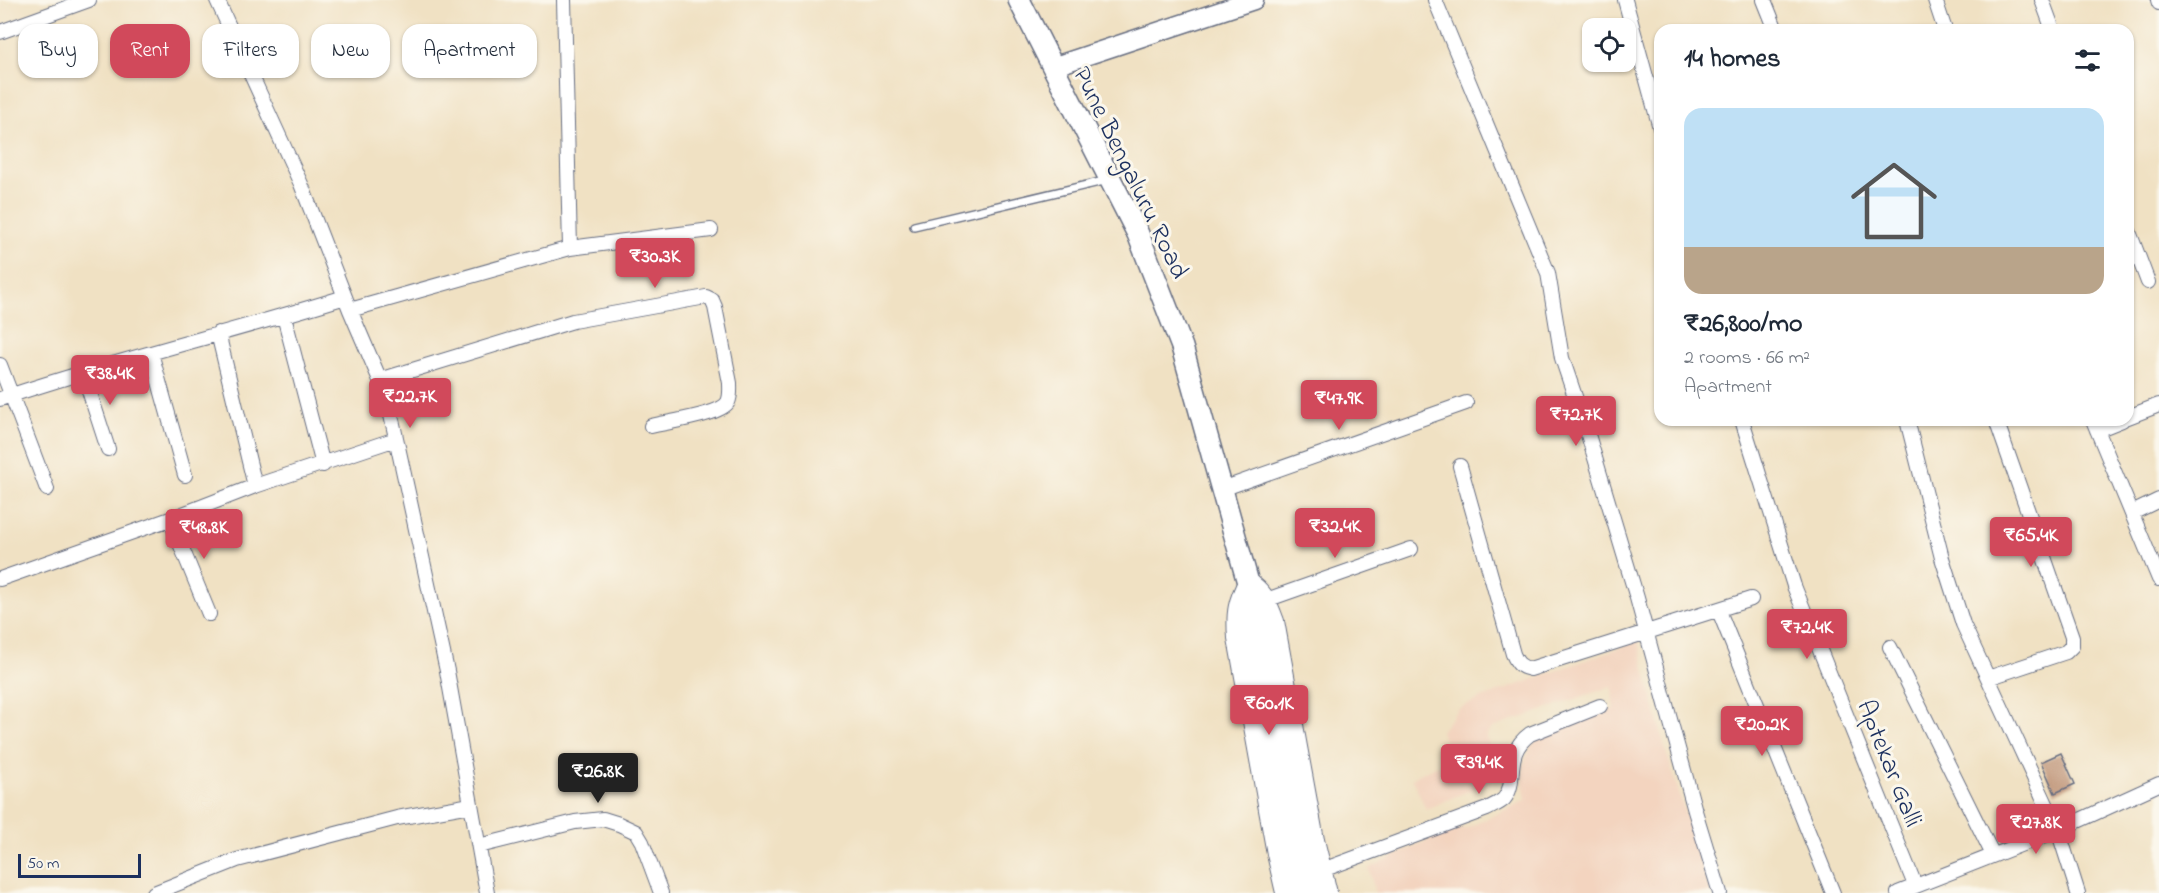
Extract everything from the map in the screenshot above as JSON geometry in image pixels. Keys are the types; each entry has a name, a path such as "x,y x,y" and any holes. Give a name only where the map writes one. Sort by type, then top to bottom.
{"main road":[{"name":"Pune Bengaluru Road","path":"1019,0 1138,234 1182,347 1222,489 1261,609 1306,847 1317,893"},
{"path":"1256,591 1245,612 1291,867 1299,893"}],"street":[{"path":"0,32 89,0"},
{"path":"218,0 301,184 347,303 380,380 396,439 447,671 487,893"},
{"path":"564,0 570,248"},
{"path":"1052,67 1254,0"},
{"path":"1435,0 1548,273 1562,358 1589,438 1720,893"},
{"path":"1625,0 1654,106"},
{"path":"1764,0 1774,24"},
{"path":"1935,0 1943,24"},
{"path":"2042,0 2051,24"},
{"path":"6,397 218,333 570,248 711,230"},
{"path":"2134,245 2148,282"},
{"path":"380,380 573,321 706,297 712,300 715,306 730,383 727,404 718,411 651,426"},
{"path":"284,316 323,465"},
{"path":"218,333 255,486"},
{"path":"150,352 185,475"},
{"path":"0,365 6,397 47,489"},
{"path":"83,372 108,449"},
{"path":"1222,489 1467,403"},
{"path":"2134,415 2159,405"},
{"name":"Aptekar Galli","path":"1744,426 1794,586 1916,885"},
{"path":"1909,426 1951,588 1963,624 2058,830 2078,893"},
{"path":"1988,678 2066,652 2072,646 2072,637 1998,426"},
{"path":"2095,426 2159,579"},
{"path":"0,579 170,519 255,486 396,439"},
{"path":"1460,466 1517,663 1523,668 1530,669 1751,599"},
{"path":"2132,513 2159,500"},
{"path":"170,519 209,614"},
{"path":"1283,893 1235,638 1236,599 1256,591 1411,549"},
{"path":"1256,591 1276,621 1317,840 1330,893"},
{"path":"1719,611 1833,893"},
{"path":"1890,646 1993,855"},
{"path":"1325,869 1487,809 1503,800 1509,788 1515,752 1521,740 1530,734 1600,705"},
{"path":"1898,893 2058,830 2159,784"},
{"path":"154,893 237,860 397,818 471,805"},
{"path":"479,846 575,822 603,819 636,832 661,893"}],"lane":[{"path":"914,226 1109,180"}],"shaded area":[{"path":"1638,641 1664,745 1710,893 1375,893 1369,868 1450,830 1465,829 1526,800 1522,775 1525,760 1532,745 1545,733 1614,709 1612,686 1492,728 1486,736 1498,767 1496,779 1426,809 1412,778 1450,759 1441,731 1458,709 1482,698"}],"building":[{"path":"2061,753 2075,784 2055,793 2041,762"}]}
